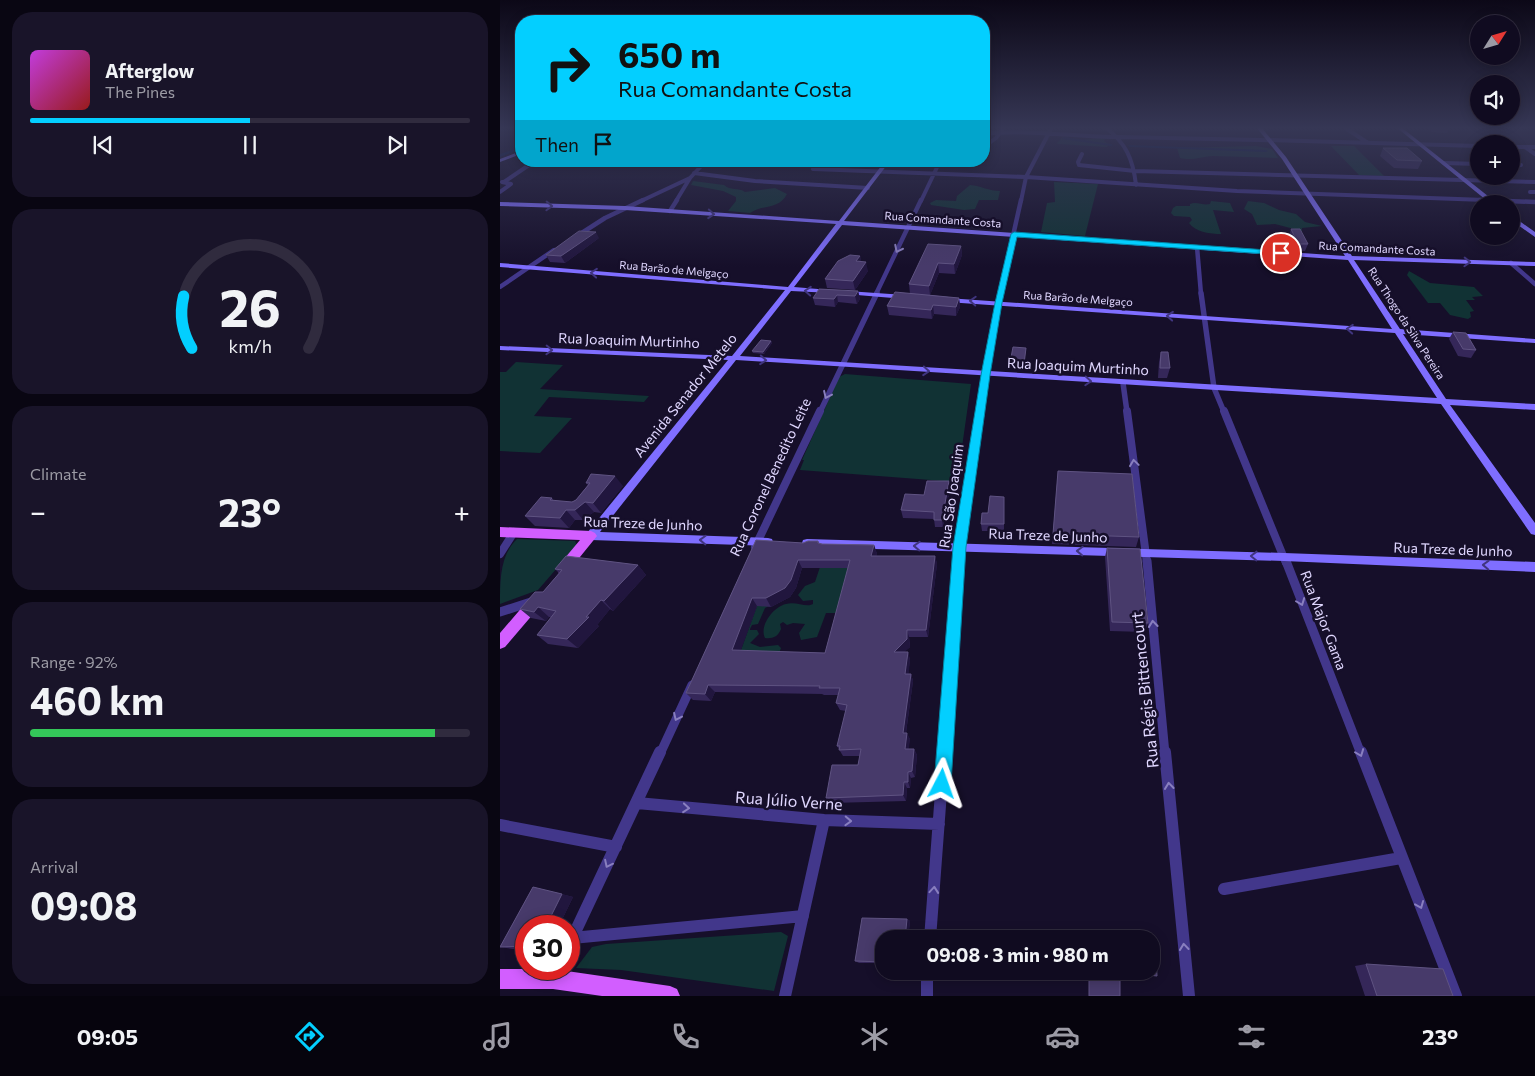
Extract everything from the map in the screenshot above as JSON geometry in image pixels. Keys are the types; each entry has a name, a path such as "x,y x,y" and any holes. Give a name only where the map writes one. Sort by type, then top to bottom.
{"main road":[{"name":"Rua Treze de Junho","path":"500,532 591,536"},
{"name":"Avenida Senador Metelo","path":"555,578 591,536"},
{"path":"500,643 540,596"},
{"path":"500,979 515,978"},
{"path":"580,979 670,996"}],"street":[{"path":"501,180 513,173"},
{"path":"670,212 694,173"},
{"path":"698,173 755,181 868,188"},
{"name":"Avenida Senador Metelo","path":"591,536 789,289 878,173"},
{"path":"925,173 1026,177 1136,185 1470,201"},
{"name":"Rua São Joaquim","path":"931,930 960,547 998,303 1028,173"},
{"path":"1135,173 1136,185"},
{"path":"1266,173 1535,182"},
{"path":"1456,173 1484,195"},
{"name":"Rua Coronel Benedito Leite","path":"749,558 874,295 934,174"},
{"name":"Rua Thogo da Silva Pereira","path":"1294,174 1444,402 1535,531"},
{"path":"568,242 605,218 690,178"},
{"path":"500,192 511,184 501,180"},
{"path":"1530,192 1535,192"},
{"path":"1520,202 1535,202"},
{"name":"Rua Comandante Costa","path":"500,204 625,208 1349,258 1535,264"},
{"path":"1520,224 1535,235"},
{"path":"500,287 560,246"},
{"name":"Rua Major Gama","path":"1197,247 1203,319 1214,388 1284,556 1456,996"},
{"path":"1511,264 1535,284"},
{"name":"Rua Barão de Melgaço","path":"500,265 910,297"},
{"name":"Rua Barão de Melgaço","path":"937,299 1535,341"},
{"name":"Rua Joaquim Murtinho","path":"500,348 734,358 986,375 1535,407"},
{"name":"Rua Régis Bittencourt","path":"1123,383 1146,554 1189,996"},
{"path":"500,554 514,532"},
{"name":"Rua Treze de Junho","path":"591,536 776,542"},
{"name":"Rua Treze de Junho","path":"796,543 1146,554 1284,556 1535,567"},
{"path":"500,612 540,596"},
{"path":"580,921 637,804 695,677"},
{"name":"Rua Júlio Verne","path":"637,804 824,820 939,824"},
{"path":"784,996 824,820"},
{"path":"500,825 616,847"},
{"path":"1224,888 1401,858"},
{"path":"580,941 803,916"},
{"path":"927,980 927,996"}],"green space":[{"path":"1358,173 1381,173 1384,176"},
{"path":"693,181 724,185 745,192 775,188 787,194 784,199 775,205 750,213 728,211 736,201 736,197 723,191 691,185"},
{"path":"1054,182 1098,184 1085,236 1041,232 1047,203 1055,202"},
{"path":"970,185 1000,191 998,200 979,200 975,209 964,210 931,205 930,203 936,200 956,201 957,196"},
{"path":"1211,201 1230,203 1234,212 1213,210 1221,234 1199,230 1189,223 1192,220 1190,217 1174,216 1171,213 1176,206 1190,206 1190,204 1195,203 1210,204"},
{"path":"1248,201 1264,203 1279,210 1296,214 1305,222 1322,226 1302,228 1302,231 1275,224 1257,225 1252,214 1244,209"},
{"path":"1409,271 1430,283 1474,287 1483,296 1472,297 1475,300 1466,300 1474,311 1470,312 1471,317 1468,319 1450,315 1440,303 1428,303 1407,275"},
{"path":"516,362 563,365 540,389 649,396 644,402 549,397 534,416 572,418 540,453 500,451 500,372 506,372"},
{"path":"845,374 971,384 957,482 800,470 804,460 802,460 839,377"},
{"path":"517,539 575,541 577,545 538,590 500,604 504,560 511,545"},
{"path":"820,567 853,568 841,613 826,613 817,637 801,640 799,633 805,624 793,623 787,625 783,622 780,624 780,632 776,636 765,638 764,628 768,618 776,609 790,603 813,604 813,600 803,601 798,595 805,586 815,582"},
{"path":"757,606 769,606 765,608 758,624 752,625 750,630 757,630 759,634 750,643 760,647 778,645 781,648 777,659 738,658"},
{"path":"781,932 788,936 774,991 621,970 580,968 580,963 592,947 606,944"}],"building":[{"path":"1291,229 1300,229 1308,244 1298,244"},
{"path":"579,231 596,232 561,256 546,255"},
{"path":"928,244 961,246 954,264 938,263 929,286 909,284"},
{"path":"850,255 860,256 856,261 866,262 853,281 825,279 838,261"},
{"path":"819,289 858,291 855,296 837,295 834,299 813,298"},
{"path":"895,292 959,298 956,307 933,305 931,310 887,306"},
{"path":"1453,332 1466,333 1476,350 1463,349"},
{"path":"761,340 771,341 763,352 752,351"},
{"path":"1013,347 1026,348 1024,364 1010,363"},
{"path":"1161,352 1168,352 1170,368 1160,368"},
{"path":"1058,471 1132,474 1139,537 1053,534"},
{"path":"591,474 615,476 593,503 585,502 575,510 566,510 560,518 525,516 541,497 552,498 550,500 572,502 576,500 590,483 586,483"},
{"path":"927,481 949,481 942,520 934,520 934,512 901,510 905,494 924,495"},
{"path":"990,496 1004,497 1004,524 981,524 982,513 988,513"},
{"path":"756,540 803,543 818,541 818,543 822,544 874,545 871,556 935,556 926,630 907,630 907,639 894,652 908,652 905,674 911,674 903,733 907,733 905,749 914,749 912,771 908,772 908,782 904,782 903,795 826,798 832,765 858,765 861,749 839,750 840,746 837,746 847,705 836,703 840,688 819,688 820,686 708,685 705,694 686,693","holes":["798,560 850,560 825,653 732,650 752,598 766,598 785,588 791,580"]},
{"path":"1107,548 1140,549 1148,623 1112,622"},
{"path":"566,556 638,565 604,601 601,600 586,617 589,617 567,639 537,635 556,611 538,607 534,612 520,609 535,592 543,592 562,570 555,569"},
{"path":"533,887 562,894 552,915 518,915"},
{"path":"862,918 907,919 906,930 875,930 875,962 855,961"},
{"path":"515,920 515,946 500,947"},
{"path":"1366,964 1443,969 1453,996 1377,996"},
{"path":"1089,980 1120,980 1120,996 1089,996"}],"route":[{"path":"942,784 960,547 998,303 1014,234 1281,253"}]}
